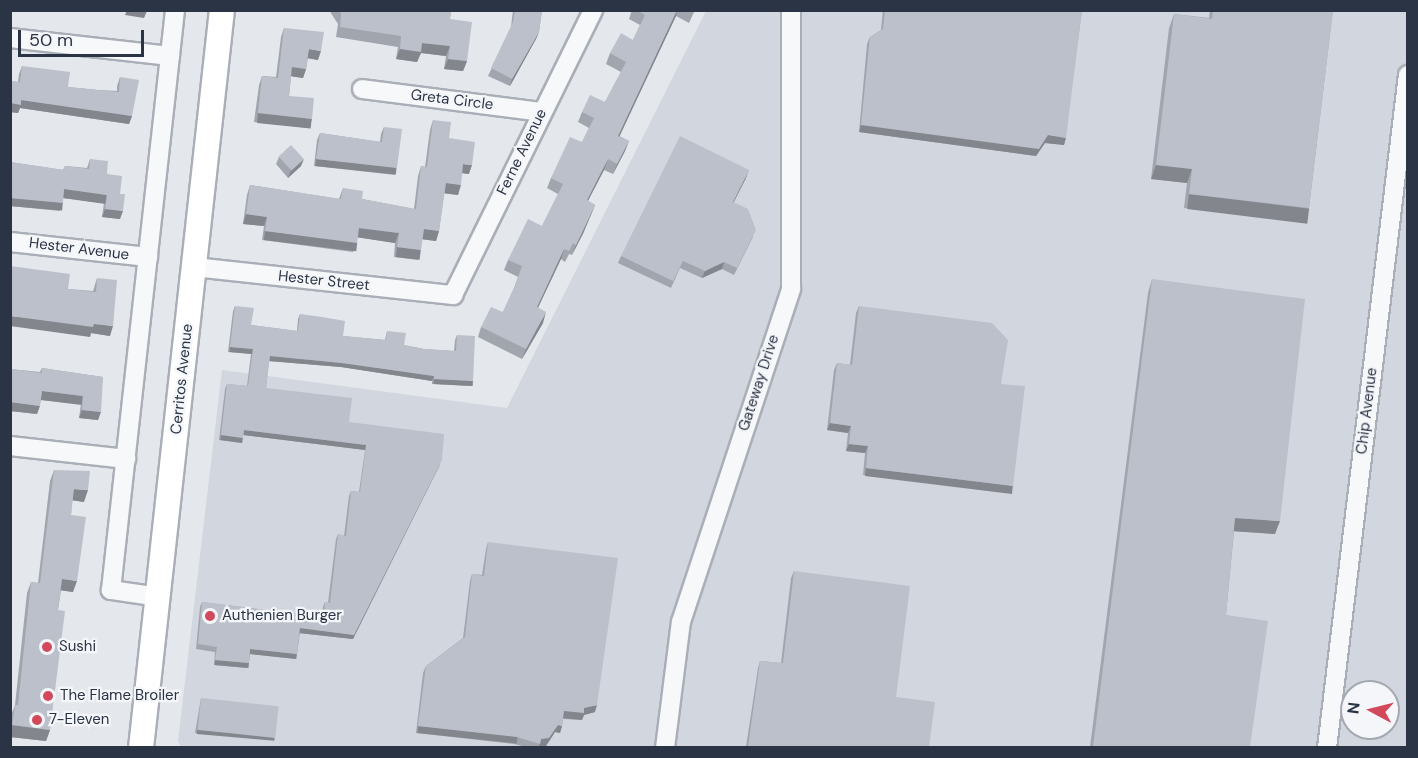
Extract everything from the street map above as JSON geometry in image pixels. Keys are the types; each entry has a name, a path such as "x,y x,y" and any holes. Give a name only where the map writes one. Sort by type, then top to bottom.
{"main road":[{"name":"Cerritos Avenue","path":"141,747 222,10"}],"street":[{"path":"159,597 111,590 175,10"},
{"name":"Ferne Avenue","path":"453,295 593,10"},
{"name":"Gateway Drive","path":"665,747 681,622 791,289 791,10"},
{"path":"10,38 170,56"},
{"name":"Chip Avenue","path":"1327,747 1407,75"},
{"name":"Greta Circle","path":"362,89 542,112"},
{"name":"Hester Avenue","path":"10,242 148,257"},
{"name":"Hester Street","path":"194,267 453,295"},
{"path":"10,446 126,459"}],"shaded area":[{"path":"706,11 1407,11 1407,747 182,748 178,741 222,370 507,408"}],"building":[{"path":"339,10 451,10 450,19 472,22 467,61 448,59 450,46 422,43 421,52 400,49 401,36 340,27"},
{"path":"515,10 542,10 539,32 512,79 491,68 513,22"},
{"path":"636,10 677,10 618,136 629,141 617,164 608,159 587,200 595,205 576,245 573,243 569,251 564,249 537,307 546,312 526,349 481,327 491,307 503,312 522,266 508,260 528,219 542,226 563,184 551,178 570,137 582,142 594,118 582,112 590,95 605,102 626,62 610,53 621,33 633,40 645,15"},
{"path":"885,10 1082,10 1066,138 1048,135 1039,149 861,125 870,37 883,29"},
{"path":"1213,10 1333,10 1309,208 1189,194 1192,169 1156,165 1174,14 1212,19"},
{"path":"284,28 324,32 321,51 309,49 306,69 292,67 289,96 314,98 312,119 258,113 262,76 278,78"},
{"path":"22,66 70,72 68,87 119,92 120,77 139,80 132,116 21,100 21,105 10,103 10,81 20,82"},
{"path":"433,120 451,122 449,138 475,142 472,165 463,164 461,185 446,183 439,231 424,229 421,250 397,247 399,233 359,228 357,243 265,231 267,217 246,214 250,185 341,199 343,188 363,191 362,199 416,209 421,166 427,167"},
{"path":"384,127 402,129 397,168 316,159 320,133 382,142"},
{"path":"680,136 749,170 733,202 748,209 756,230 737,268 724,262 705,271 683,261 673,281 621,256"},
{"path":"291,145 304,159 292,170 279,157"},
{"path":"90,159 108,161 107,174 122,176 120,194 125,194 123,211 105,209 107,195 64,189 63,203 10,198 10,162 64,170 65,166 89,169"},
{"path":"10,266 70,274 68,289 96,292 97,278 117,280 113,326 94,324 93,327 10,316"},
{"path":"1152,279 1305,299 1280,521 1235,518 1226,615 1268,621 1250,747 1093,747"},
{"path":"235,306 254,308 251,325 298,331 300,314 322,317 345,321 343,336 386,340 387,331 406,333 404,345 424,349 456,351 457,335 475,336 473,381 434,379 434,376 342,363 270,356 266,388 352,398 349,422 444,434 442,460 354,635 300,628 297,654 250,649 249,663 215,660 217,647 198,644 202,602 324,617 325,602 330,603 338,534 346,536 351,491 360,492 366,445 244,430 243,438 221,435 227,384 248,386 253,349 230,347"},
{"path":"859,306 992,323 1008,340 1001,384 1025,386 1013,486 866,468 868,446 849,444 851,426 830,423 837,363 852,365"},
{"path":"42,368 103,377 101,412 82,410 83,396 42,391 40,406 10,402 10,369 42,373"},
{"path":"54,470 90,471 88,490 74,489 71,515 86,517 77,581 62,579 58,610 65,611 50,730 12,725 15,705 18,705 31,582 40,583"},
{"path":"488,542 618,558 597,705 584,708 584,713 564,711 562,726 558,725 549,738 541,739 540,744 517,737 418,726 426,666 465,637 472,574 484,576"},
{"path":"794,571 910,586 896,697 935,702 929,747 748,747 760,661 783,663"},
{"path":"201,698 279,706 275,738 198,730"}],"place":[{"name":"Authenien Burger","path":"210,616"},
{"name":"Sushi","path":"47,647"},
{"name":"The Flame Broiler","path":"48,696"},
{"name":"7-Eleven","path":"37,720"}]}
